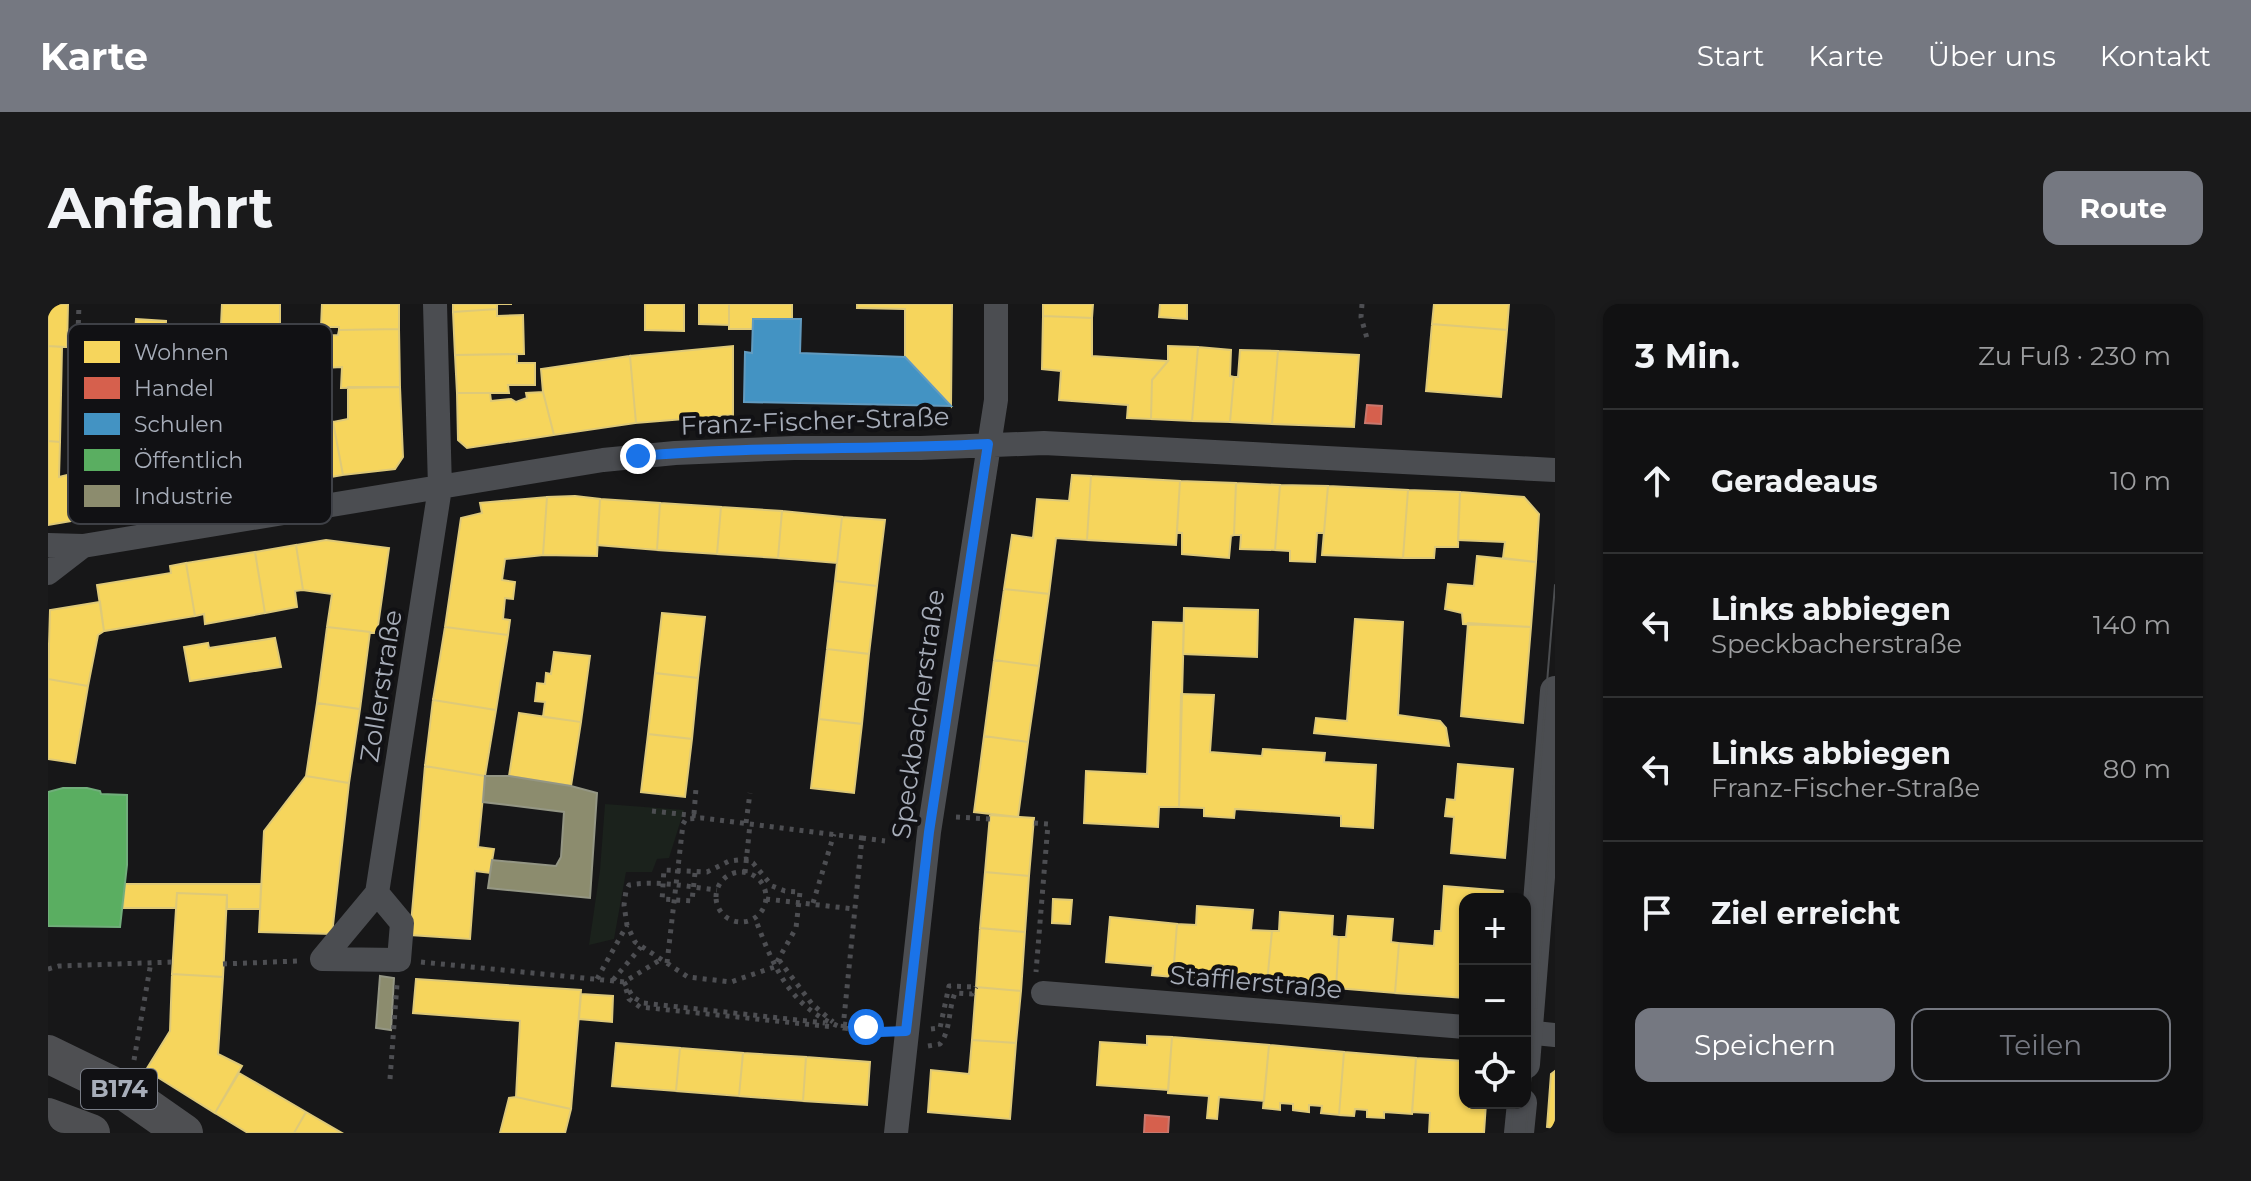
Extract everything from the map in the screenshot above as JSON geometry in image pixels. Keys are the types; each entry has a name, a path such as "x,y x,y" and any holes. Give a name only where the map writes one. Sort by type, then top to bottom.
{"main road":[{"name":"B174","path":"48,1054 124,1091 184,1133"},
{"name":"B174","path":"48,1117 91,1133"}],"street":[{"name":"Zollerstraße","path":"377,893 440,488 435,304"},
{"name":"Speckbacherstraße","path":"896,1133 929,832 996,400 996,304"},
{"name":"Franz-Fischer-Straße","path":"332,506 603,460 675,453 1044,443 1555,470"},
{"name":"Franz-Fischer-Straße","path":"48,545 83,546 218,524"},
{"name":"Franz-Fischer-Straße","path":"48,573 83,546"},
{"path":"1536,1033 1555,691"},
{"path":"377,893 402,923 399,960 322,959 377,893"},
{"name":"Stafflerstraße","path":"1043,993 1459,1027"},
{"path":"1519,1133 1521,1109"}],"path":[{"path":"78,324 79,304"},
{"path":"1362,304 1361,317 1368,342"},
{"path":"694,814 696,788"},
{"path":"745,873 750,793"},
{"path":"652,811 694,814 702,818"},
{"path":"667,963 683,824 690,818 885,841"},
{"path":"1034,823 1048,824 1037,959"},
{"path":"813,903 834,834"},
{"path":"838,1025 862,838"},
{"path":"695,873 693,887 692,901 662,899 663,885 664,870 707,872 729,861 746,859 772,886 800,892 796,928 774,967 731,982 688,977 635,942 627,925 624,905 629,885 642,883 663,885 693,887 717,890"},
{"path":"745,873 758,879 766,899 761,913 740,922 726,917 717,905 717,890 731,875 745,873"},
{"path":"766,899 854,909"},
{"path":"755,918 774,967 796,998 811,1013 838,1025"},
{"path":"597,979 627,925"},
{"path":"613,980 641,947"},
{"path":"223,964 322,959"},
{"path":"390,1079 399,960 624,982 660,960"},
{"path":"779,960 812,1004 838,1025"},
{"path":"124,1091 136,1055 151,962"},
{"path":"48,971 59,966 173,962"},
{"path":"624,982 629,999 640,1007 876,1028 885,1041 906,1037 940,1028 949,986 976,987 972,994 955,993 947,1035 940,1044 906,1037 879,1032"},
{"path":"624,982 633,997 643,1003 838,1025"}],"shaded area":[{"path":"605,804 684,810 669,858 657,859 652,872 626,872 614,939 589,945 600,870"}],"building: Wohnen":[{"path":"48,304 68,304 67,347 48,346"},
{"path":"222,304 280,304 280,324 221,324"},
{"path":"322,304 399,304 399,329 339,330 332,324 321,324"},
{"path":"453,304 497,304 497,309 453,312"},
{"path":"645,304 684,304 684,331 645,330"},
{"path":"699,304 729,304 729,325 699,324"},
{"path":"729,304 792,304 792,319 753,319 753,329 729,329"},
{"path":"857,304 952,304 951,406 905,357 905,309 857,308"},
{"path":"1043,304 1093,304 1092,318 1043,316"},
{"path":"1160,304 1187,304 1187,319 1159,317"},
{"path":"1434,304 1509,304 1507,330 1432,324"},
{"path":"497,309 497,316 523,315 524,354 455,355 453,312"},
{"path":"1043,316 1092,318 1092,356 1168,361 1152,380 1151,419 1127,418 1128,405 1059,400 1061,371 1042,369"},
{"path":"136,319 166,321 166,324 136,324"},
{"path":"1432,324 1507,330 1501,397 1426,391"},
{"path":"399,329 400,387 341,388 342,367 332,368 332,335 338,335 339,330"},
{"path":"48,346 62,347 60,442 48,441"},
{"path":"733,346 733,415 636,423 630,356"},
{"path":"1168,346 1198,347 1192,421 1151,419 1152,380 1168,361"},
{"path":"1198,347 1231,350 1230,376 1234,377 1230,422 1192,421"},
{"path":"1240,350 1278,351 1272,424 1230,422"},
{"path":"1278,351 1359,355 1354,427 1272,424"},
{"path":"517,354 517,363 535,363 535,385 508,385 509,393 457,393 455,355"},
{"path":"630,356 636,423 554,435 543,392 541,369"},
{"path":"348,387 400,387 403,457 395,469 343,475 333,422 348,419"},
{"path":"543,392 554,435 467,448 458,440 457,393 490,393 491,401 511,399 516,402 527,398 526,393"},
{"path":"332,422 333,422 343,475 332,477"},
{"path":"48,441 60,442 59,477 68,475 68,522 48,525"},
{"path":"1072,475 1091,476 1087,540 1056,538 1049,594 1004,589 1012,535 1033,538 1037,499 1069,501"},
{"path":"1091,476 1180,481 1176,545 1087,540"},
{"path":"1180,481 1236,483 1234,535 1231,536 1229,558 1182,554 1182,533 1177,532"},
{"path":"1236,483 1280,485 1275,550 1240,549 1241,535 1234,535"},
{"path":"1280,485 1328,486 1324,533 1317,533 1315,562 1290,561 1290,551 1275,550"},
{"path":"1328,486 1408,490 1403,558 1322,555"},
{"path":"1408,490 1460,492 1458,547 1435,547 1434,558 1403,558"},
{"path":"1460,492 1524,497 1539,514 1536,562 1503,558 1505,542 1458,540"},
{"path":"547,497 600,499 597,556 543,555"},
{"path":"547,497 543,555 505,559 502,580 515,582 513,599 505,598 503,619 510,620 508,635 445,627 461,518 482,513 480,503"},
{"path":"600,499 660,503 657,550 597,545"},
{"path":"660,503 721,507 717,554 657,550"},
{"path":"721,507 782,511 778,558 717,554"},
{"path":"782,511 842,517 837,563 778,558"},
{"path":"842,517 885,520 877,586 835,581"},
{"path":"326,540 389,548 377,633 327,627 332,594 303,590 296,545"},
{"path":"296,545 303,590 295,591 297,607 265,613 255,552"},
{"path":"255,552 265,613 205,624 204,614 195,616 186,563"},
{"path":"1477,556 1536,562 1531,627 1463,624 1462,613 1445,609 1448,584 1474,586"},
{"path":"186,563 195,616 104,631 97,585 171,573 170,566"},
{"path":"835,581 877,586 869,654 827,649"},
{"path":"1004,589 1049,594 1039,666 994,660"},
{"path":"100,602 104,631 98,635 88,686 48,679 50,610"},
{"path":"1184,608 1258,610 1257,657 1183,654"},
{"path":"662,613 705,617 698,678 655,673"},
{"path":"1355,619 1403,622 1398,715 1440,721 1446,728 1449,746 1314,733 1316,718 1347,721"},
{"path":"1153,622 1184,623 1179,807 1159,807 1158,827 1084,823 1086,771 1147,774"},
{"path":"1468,623 1531,627 1523,723 1461,716"},
{"path":"327,627 370,632 360,709 317,703"},
{"path":"445,627 508,635 496,710 433,700"},
{"path":"275,638 281,667 190,681 184,647 208,643 209,648"},
{"path":"827,649 869,654 862,724 819,719"},
{"path":"554,652 590,656 581,722 543,717 545,702 535,701 537,683 545,684 546,673 551,674"},
{"path":"994,660 1039,666 1028,742 984,736"},
{"path":"655,673 698,678 692,739 648,734"},
{"path":"48,679 88,686 75,763 48,759"},
{"path":"1181,694 1214,695 1210,752 1262,756 1263,749 1325,753 1324,762 1376,765 1373,828 1341,826 1341,816 1235,809 1234,818 1204,816 1204,808 1179,807"},
{"path":"433,700 496,710 485,776 425,766"},
{"path":"317,703 360,709 349,783 306,776"},
{"path":"519,713 581,722 571,786 509,776"},
{"path":"819,719 862,724 854,793 811,788"},
{"path":"648,734 692,739 685,797 641,792"},
{"path":"984,736 1028,742 1018,817 974,812"},
{"path":"1458,764 1513,769 1505,858 1451,853 1454,817 1445,816 1447,799 1455,800"},
{"path":"425,766 485,776 478,847 494,849 490,873 475,871 470,939 410,935"},
{"path":"306,776 349,783 332,934 259,932 264,831"},
{"path":"990,815 1034,818 1029,876 985,872"},
{"path":"985,872 1029,876 1025,932 980,928"},
{"path":"125,884 261,884 260,909 227,909 227,895 177,893 176,908 123,908"},
{"path":"1444,886 1503,891 1459,893 1459,998 1395,993 1399,943 1434,946 1435,931 1441,931"},
{"path":"177,893 227,895 223,977 172,974"},
{"path":"1053,899 1072,900 1070,924 1052,923"},
{"path":"1197,906 1253,910 1251,930 1272,931 1267,983 1173,977 1177,924 1196,925"},
{"path":"1280,912 1333,916 1332,936 1339,937 1336,988 1267,983 1272,931 1279,931"},
{"path":"1348,916 1393,919 1391,942 1399,943 1395,993 1336,988 1339,937 1346,937"},
{"path":"1110,917 1177,924 1173,977 1152,975 1153,966 1106,962"},
{"path":"980,928 1025,932 1021,991 976,987"},
{"path":"172,974 223,977 218,1054 242,1066 215,1113 146,1070 170,1031"},
{"path":"416,979 581,990 571,1109 516,1097 520,1021 413,1013"},
{"path":"976,987 1021,991 1016,1043 972,1040"},
{"path":"581,994 613,996 612,1022 579,1019"},
{"path":"1147,1036 1172,1037 1168,1090 1097,1085 1100,1042 1147,1045"},
{"path":"1172,1037 1269,1045 1264,1101 1219,1097 1217,1119 1207,1118 1209,1096 1168,1093"},
{"path":"972,1040 1016,1043 1010,1119 928,1112 931,1070 969,1074"},
{"path":"616,1043 680,1048 676,1091 612,1086"},
{"path":"1269,1045 1344,1052 1339,1115 1321,1113 1322,1106 1309,1105 1309,1112 1293,1110 1293,1104 1280,1103 1280,1110 1263,1108"},
{"path":"680,1048 743,1053 739,1096 676,1091"},
{"path":"1344,1052 1416,1058 1412,1114 1384,1112 1384,1118 1367,1117 1367,1110 1355,1109 1354,1116 1339,1115"},
{"path":"743,1053 806,1057 803,1101 739,1096"},
{"path":"806,1057 870,1062 867,1105 803,1101"},
{"path":"1416,1058 1459,1061 1459,1109 1486,1109 1484,1133 1429,1133 1430,1113 1412,1112"},
{"path":"1555,1071 1555,1128 1547,1127 1551,1074"},
{"path":"239,1073 306,1112 294,1133 248,1133 215,1113"},
{"path":"509,1098 571,1109 565,1133 500,1133"},
{"path":"306,1112 342,1133 294,1133"}],"building: Handel":[{"path":"1367,405 1382,406 1381,424 1365,423"},
{"path":"1145,1115 1169,1117 1168,1133 1144,1133"}],"building: Schulen":[{"path":"753,319 801,319 800,353 905,357 951,406 744,402 745,352 752,353"}],"building: Öffentlich":[{"path":"63,788 87,788 101,794 127,795 127,865 120,927 48,926 48,792"}],"building: Industrie":[{"path":"485,776 509,776 597,793 590,898 488,888 492,860 556,866 561,857 564,812 483,802"},
{"path":"380,976 394,978 391,1030 376,1028"}],"tram line":[{"path":"1530,893 1555,585"},
{"path":"1526,1133 1555,772"},
{"path":"1511,1133 1513,1109"}],"route":[{"path":"638,456 794,448 921,448 988,444 929,832 906,1031 879,1032 876,1028 866,1027"}]}
